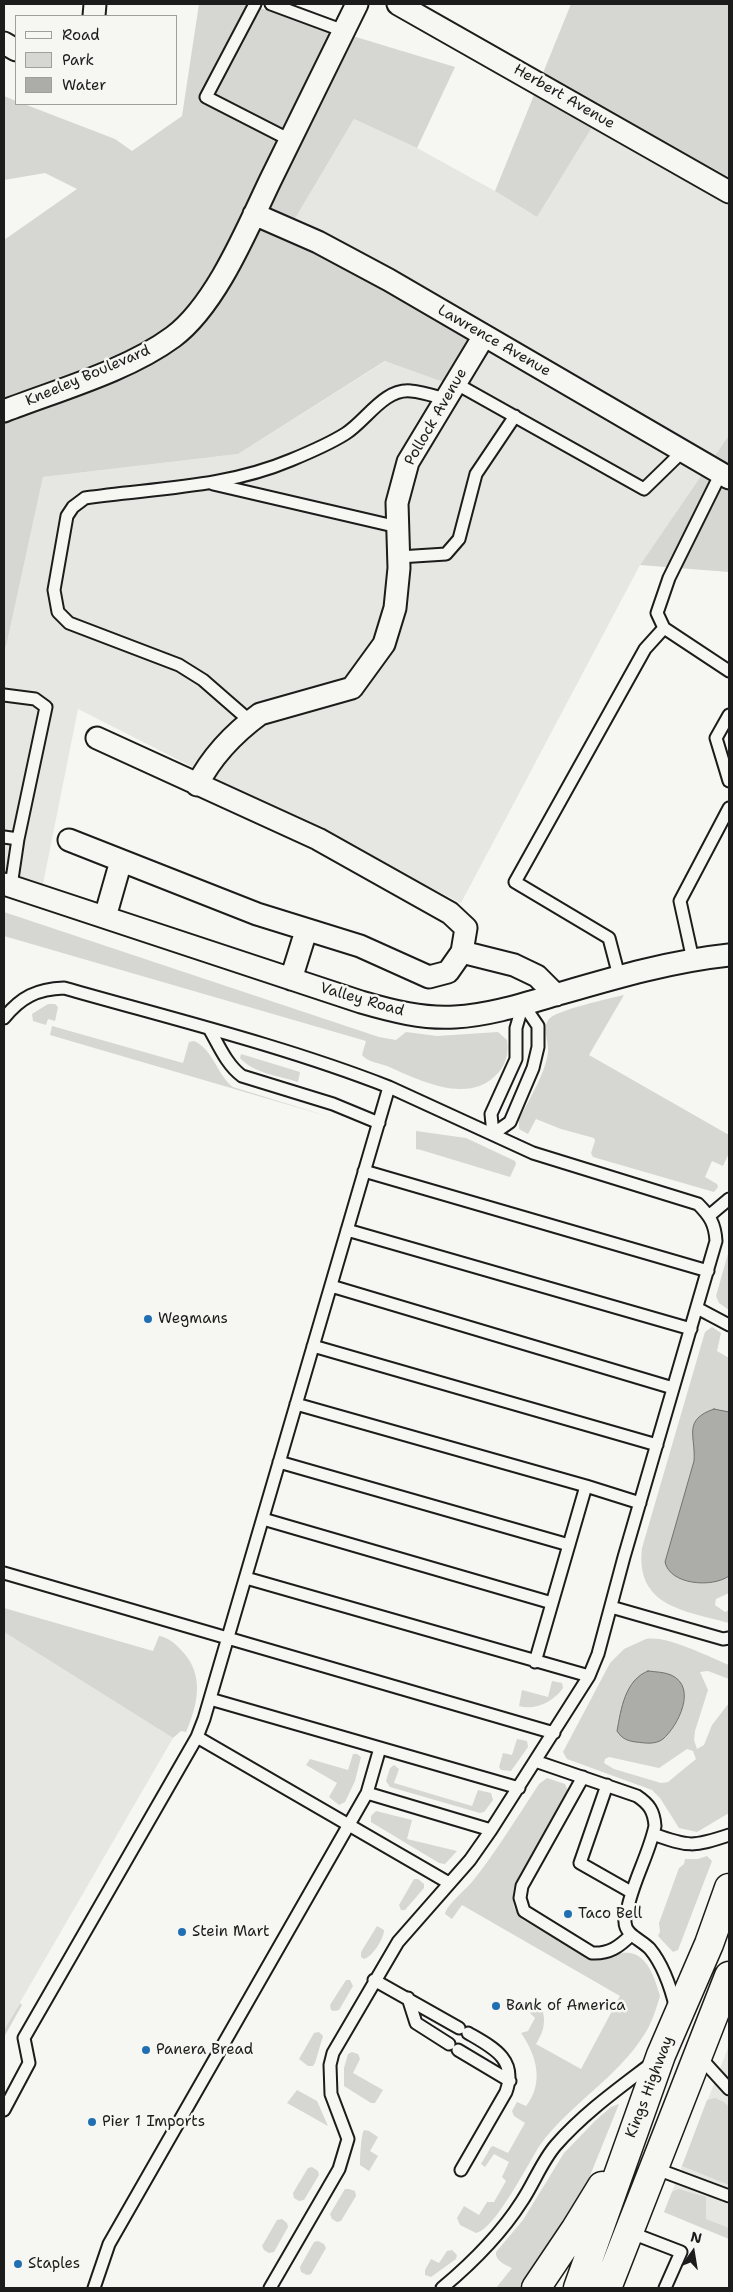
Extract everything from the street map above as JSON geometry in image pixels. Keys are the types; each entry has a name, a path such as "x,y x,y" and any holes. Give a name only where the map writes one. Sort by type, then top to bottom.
{"main road":[{"name":"Kings Highway","path":"578,2288 661,2056 710,1944 729,1888"},
{"path":"607,2288 729,1976"},
{"path":"536,2288 575,2230 630,2140"}],"street":[{"name":"Kneeley Boulevard","path":"4,411 124,365 150,352 174,336 196,316 213,293 254,214 357,4"},
{"name":"Herbert Avenue","path":"398,4 729,192"},
{"path":"4,43 15,49"},
{"name":"Lawrence Avenue","path":"254,214 318,242 725,476"},
{"name":"Pollock Avenue","path":"197,785 206,766 237,731 250,721 260,714 352,688 384,644 395,608 399,557 397,503 408,462 484,336"},
{"path":"69,840 257,914 360,946 429,977 448,972 462,952 466,928 450,913 318,839 97,738"},
{"path":"105,917 121,861"},
{"name":"Valley Road","path":"7,885 361,1002 422,1016 456,1017 498,1011 619,976 693,960 729,955"},
{"path":"291,979 306,930"},
{"path":"462,952 514,964 538,976 556,995"}],"lane":[{"path":"255,4 206,96 290,140"},
{"path":"271,4 344,31"},
{"path":"250,721 203,680 179,665 69,623 58,612 54,590 68,516 73,507 84,498 209,483 260,472 291,460 346,433 385,400 399,392 409,391 450,391 514,416 644,489 683,451"},
{"path":"399,557 446,554 459,539 476,474 514,416"},
{"path":"725,476 669,578 657,613 664,628 729,671"},
{"path":"209,483 398,527"},
{"path":"619,976 609,938 515,882 645,649 664,628"},
{"path":"4,695 35,699 46,707 7,885"},
{"path":"729,716 716,738 729,781"},
{"path":"693,960 680,901 729,808"},
{"path":"4,837 18,839"},
{"path":"4,1018 15,1005 35,993 48,989 64,988 210,1030 357,1074 533,1153 688,1200 698,1204 710,1215 716,1231 716,1241 708,1272 598,1654 589,1676 491,1830 470,1860 408,1930 374,1980 340,2040 330,2064 331,2094 348,2139 345,2153 339,2169 270,2288"},
{"path":"493,1134 510,1122 535,1061 538,1047 538,1026 523,1004"},
{"path":"493,1134 491,1114 516,1059 516,1028 523,1004"},
{"path":"210,1030 235,1072 242,1076 333,1104 379,1122"},
{"path":"4,2110 29,2063 24,2038 197,1737 246,1578 389,1087"},
{"path":"364,1172 708,1272"},
{"path":"710,1215 729,1199"},
{"path":"347,1230 691,1329"},
{"path":"331,1286 674,1388"},
{"path":"697,1308 729,1325"},
{"path":"313,1346 657,1445"},
{"path":"296,1404 640,1503"},
{"path":"280,1462 569,1546"},
{"path":"535,1662 586,1486"},
{"path":"263,1519 552,1603"},
{"path":"4,1573 554,1733"},
{"path":"246,1578 589,1676"},
{"path":"611,1607 727,1642"},
{"path":"210,1699 519,1788"},
{"path":"197,1737 449,1883"},
{"path":"94,2288 109,2244 367,1793 380,1748"},
{"path":"535,1761 637,1796 649,1804 654,1816 653,1834 631,1892 625,1922 631,1935 641,1940 651,1951 670,1986 678,2017"},
{"path":"583,1777 522,1886 520,1898 524,1911 592,1953 604,1953 612,1950 620,1946 631,1935"},
{"path":"607,1785 580,1863 631,1892"},
{"path":"367,1793 491,1830"},
{"path":"653,1834 682,1844 695,1845 729,1836"},
{"path":"374,1980 495,2049 508,2065 510,2081 461,2170"},
{"path":"408,1998 416,2023 510,2081"},
{"path":"698,2055 729,2089"},
{"path":"442,2288 500,2231 522,2202 554,2146 588,2112 661,2056"},
{"path":"654,2168 729,2196"},
{"path":"628,2231 681,2252 665,2288"}],"shaded area":[{"path":"604,108 729,177 729,435 640,565 461,903 78,709 41,894 4,888 4,647 6,647 43,477 238,454 386,361 446,383 290,227 354,119 417,148 495,191 537,217"},
{"path":"4,1632 173,1738 4,2030"},
{"path":"729,2049 729,2239 664,2212"}],"green space":[{"path":"199,4 247,4 455,67 417,148 354,119 290,227 487,336 446,383 385,361 238,454 43,477 6,647 4,647 4,240 77,189 45,173 4,180 4,96 15,101 15,105 27,105 115,139 132,151 182,116"},
{"path":"571,4 729,4 729,177 604,108 537,217 495,191"},
{"path":"729,435 729,572 640,565"},
{"path":"4,912 379,1037 396,1040 406,1032 437,1036 498,1032 507,1040 506,1058 498,1073 486,1083 473,1088 459,1089 429,1083 367,1059 362,1055 366,1041 4,936"},
{"path":"624,995 589,1055 729,1135 729,1153 723,1166 712,1161 705,1177 717,1184 718,1187 714,1192 593,1157 591,1153 595,1141 594,1138 561,1129 536,1119 528,1134 519,1129 519,1120 540,1078 546,1061 548,1052 547,1021 564,1011"},
{"path":"48,1004 55,1004 58,1007 55,1021 48,1019 46,1025 33,1021 32,1014"},
{"path":"52,1026 183,1063 189,1042 194,1041 206,1050 227,1082 233,1087 330,1117 50,1035"},
{"path":"241,1054 300,1072 298,1082 252,1067 240,1058"},
{"path":"416,1131 466,1138 515,1161 516,1164 510,1177 416,1149"},
{"path":"729,1250 729,1310 719,1303 716,1296"},
{"path":"712,1327 721,1333 717,1351 729,1358 729,1593 716,1599 715,1605 725,1612 729,1610 729,1623 696,1615 667,1603 655,1594 647,1583 642,1568 642,1548 705,1332"},
{"path":"4,1608 153,1651 159,1636 171,1641 189,1659 196,1679 197,1690 194,1711 186,1732 181,1731 173,1738 4,1632"},
{"path":"646,1639 665,1640 729,1665 729,1679 708,1671 700,1672 708,1690 694,1740 697,1749 704,1745 712,1725 729,1703 729,1813 697,1832 679,1828 660,1798 652,1790 567,1759 563,1752 610,1663 624,1649","holes":["687,1749 693,1751 696,1759 668,1782 661,1783 614,1769 604,1763 605,1759 609,1757 659,1768"]},
{"path":"552,1681 562,1683 563,1688 550,1701 532,1707 519,1706 522,1690 548,1697"},
{"path":"517,1739 527,1741 528,1747 511,1771 501,1770 499,1767 503,1753 512,1755"},
{"path":"353,1754 361,1757 355,1781 345,1802 339,1805 329,1797 337,1783 306,1765 310,1759 348,1770"},
{"path":"394,1765 399,1769 394,1783 472,1806 478,1790 491,1793 493,1800 484,1812 480,1813 390,1787 386,1781 390,1768"},
{"path":"547,1778 565,1784 569,1793 514,1888 513,1901 515,1909 523,1920 592,1959 604,1959 623,1953 631,1953 638,1956 649,1967 660,1996 649,2026 633,2050 621,2065 552,2130 540,2145 501,2209 492,2221 476,2233 460,2225 457,2218 464,2206 479,2215 487,2202 494,2202 506,2181 502,2177 509,2162 494,2154 485,2167 481,2164 493,2146 508,2153 525,2123 514,2116 512,2111 517,2102 526,2106 535,2088 537,2079 534,2060 527,2042 521,2033 528,2031 535,2018 530,2013 534,2007 543,2012 543,2029 536,2044 581,2069 620,1996 462,1905 452,1919 445,1914 490,1858 539,1784"},
{"path":"376,1811 412,1820 407,1839 457,1851 445,1864 439,1863 371,1822 371,1816"},
{"path":"707,1856 712,1861 678,1950 673,1952 658,1936 660,1932 659,1923 679,1868 684,1864 685,1859 698,1859"},
{"path":"414,1879 418,1879 424,1884 424,1888 405,1910 401,1910 399,1905"},
{"path":"377,1926 384,1930 382,1938 374,1951 364,1959 361,1957 361,1952"},
{"path":"346,1980 350,1980 353,1986 339,2010 331,2010 330,2005"},
{"path":"20,2003 22,2005 4,2037 4,2030"},
{"path":"319,2032 323,2036 315,2063 313,2066 308,2066 299,2059 314,2033"},
{"path":"352,2052 358,2054 360,2059 353,2073 383,2090 375,2103 371,2103 344,2086 344,2068 348,2054"},
{"path":"297,2090 317,2101 328,2126 287,2103"},
{"path":"715,2098 724,2102 729,2107 729,2185 682,2166 707,2100"},
{"path":"619,2104 581,2198 536,2268 519,2288 496,2288 512,2268 497,2258 496,2252 523,2220 564,2153 596,2120 611,2107"},
{"path":"364,2130 378,2137 370,2151 378,2156 369,2171 360,2165 361,2141"},
{"path":"312,2167 318,2171 319,2175 304,2200 299,2201 294,2198 293,2193 308,2168"},
{"path":"345,2189 355,2191 356,2196 341,2221 337,2222 332,2219 330,2214"},
{"path":"678,2189 706,2197 706,2219 729,2228 729,2239 664,2212 672,2192"},
{"path":"282,2219 287,2223 288,2227 274,2252 269,2253 262,2246 277,2220"},
{"path":"318,2241 324,2244 326,2248 311,2274 307,2275 301,2272 300,2267 314,2242"},
{"path":"452,2250 457,2255 456,2259 431,2277 425,2275 425,2270 431,2259 439,2263 447,2251"}],"water":[{"path":"714,1409 729,1412 729,1576 713,1582 692,1582 675,1576 668,1570 665,1562 694,1461 694,1424 704,1413"},
{"path":"648,1671 668,1674 679,1681 683,1688 683,1707 669,1733 663,1739 650,1743 630,1741 623,1738 617,1731 625,1696 634,1681"}],"place":[{"name":"Wegmans","path":"148,1319"},
{"name":"Taco Bell","path":"568,1914"},
{"name":"Stein Mart","path":"182,1932"},
{"name":"Bank of America","path":"496,2006"},
{"name":"Panera Bread","path":"146,2050"},
{"name":"Pier 1 Imports","path":"92,2122"},
{"name":"Staples","path":"18,2264"}]}
